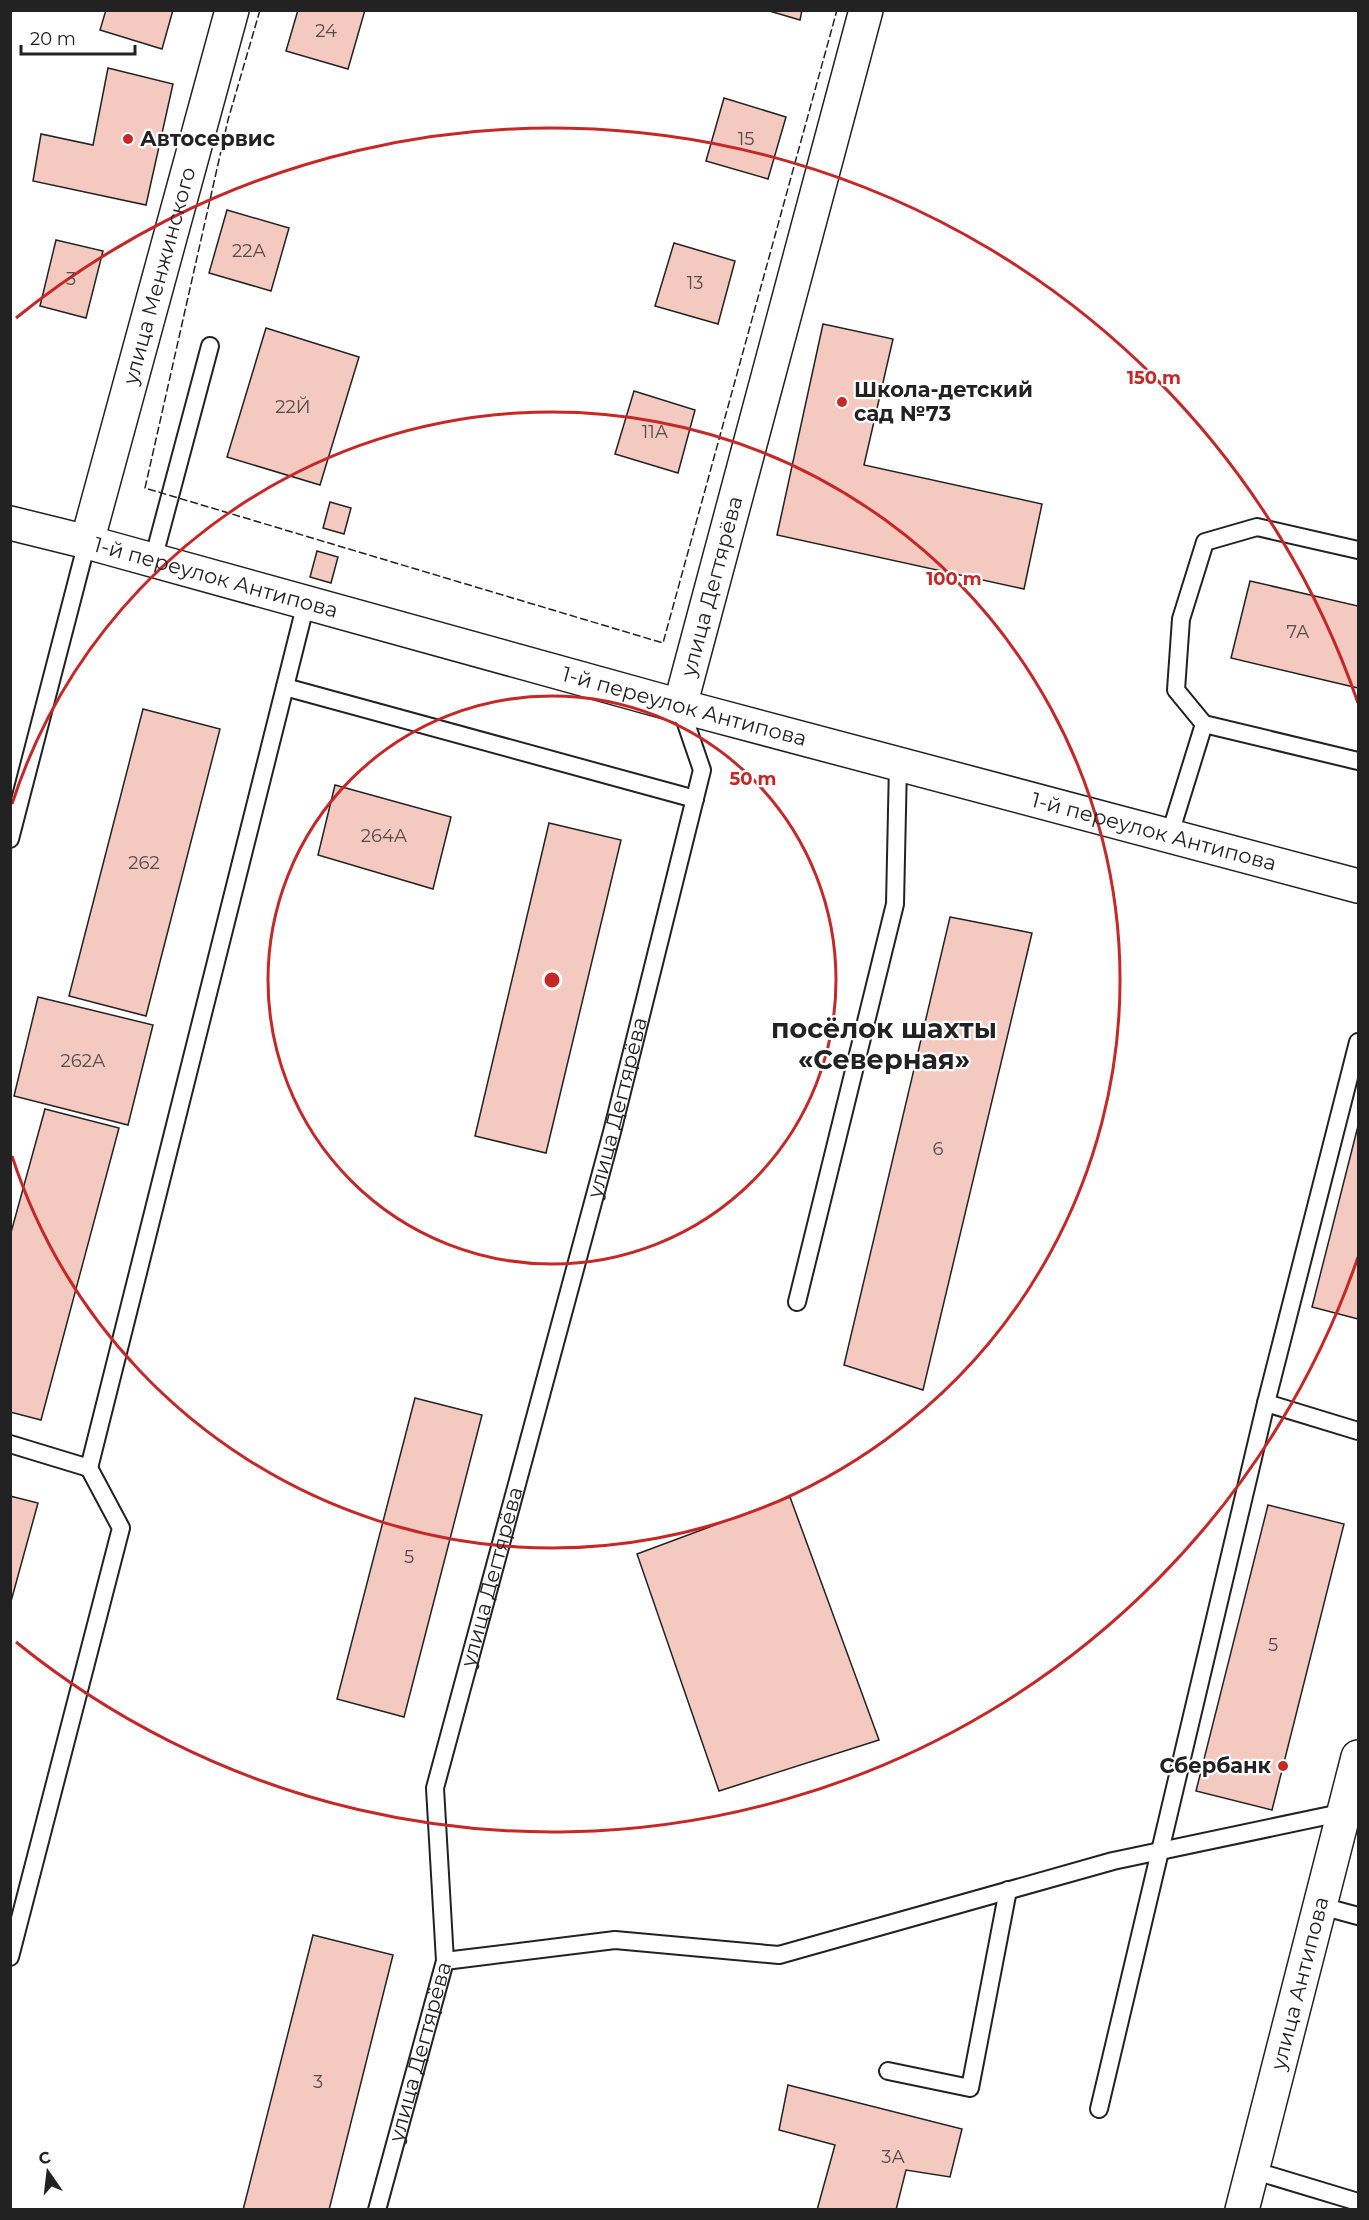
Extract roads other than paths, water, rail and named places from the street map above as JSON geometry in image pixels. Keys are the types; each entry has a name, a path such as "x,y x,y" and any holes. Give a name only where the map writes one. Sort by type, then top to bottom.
{"main road":[{"name":"улица Менжинского","path":"87,542 232,10"},
{"name":"улица Дегтярёва","path":"680,706 866,10"},
{"name":"1-й переулок Антипова","path":"10,523 153,560 680,706 1359,886"},
{"name":"улица Антипова","path":"1242,2210 1359,1757"}],"lane":[{"path":"153,560 210,346"},
{"path":"1359,550 1257,527 1205,542 1181,619 1176,690 1204,724 1359,761"},
{"path":"10,839 87,542"},
{"path":"10,1957 121,1528 89,1468 306,603"},
{"path":"285,687 695,799"},
{"name":"улица Дегтярёва","path":"377,2210 445,1960 435,1788 612,1132 702,770 680,706"},
{"path":"1169,837 1204,724"},
{"path":"797,1302 895,904 898,764"},
{"path":"1099,2109 1266,1403 1359,1042"},
{"path":"1266,1403 1359,1431"},
{"path":"10,1444 89,1468"},
{"path":"445,1960 615,1940 779,1955 1008,1890 1160,1851 1345,1812"},
{"path":"888,2071 970,2088 1008,1890"},
{"path":"1321,1906 1359,1916"},
{"path":"1252,2170 1359,2202"}],"place":[{"name":"Автосервис","path":"128,139"},
{"name":"Школа-детский сад №73","path":"842,402"},
{"name":"Сбербанк","path":"1283,1766"}],"district":[{"name":"посёлок шахты «Северная»","path":"884,1044"}]}
